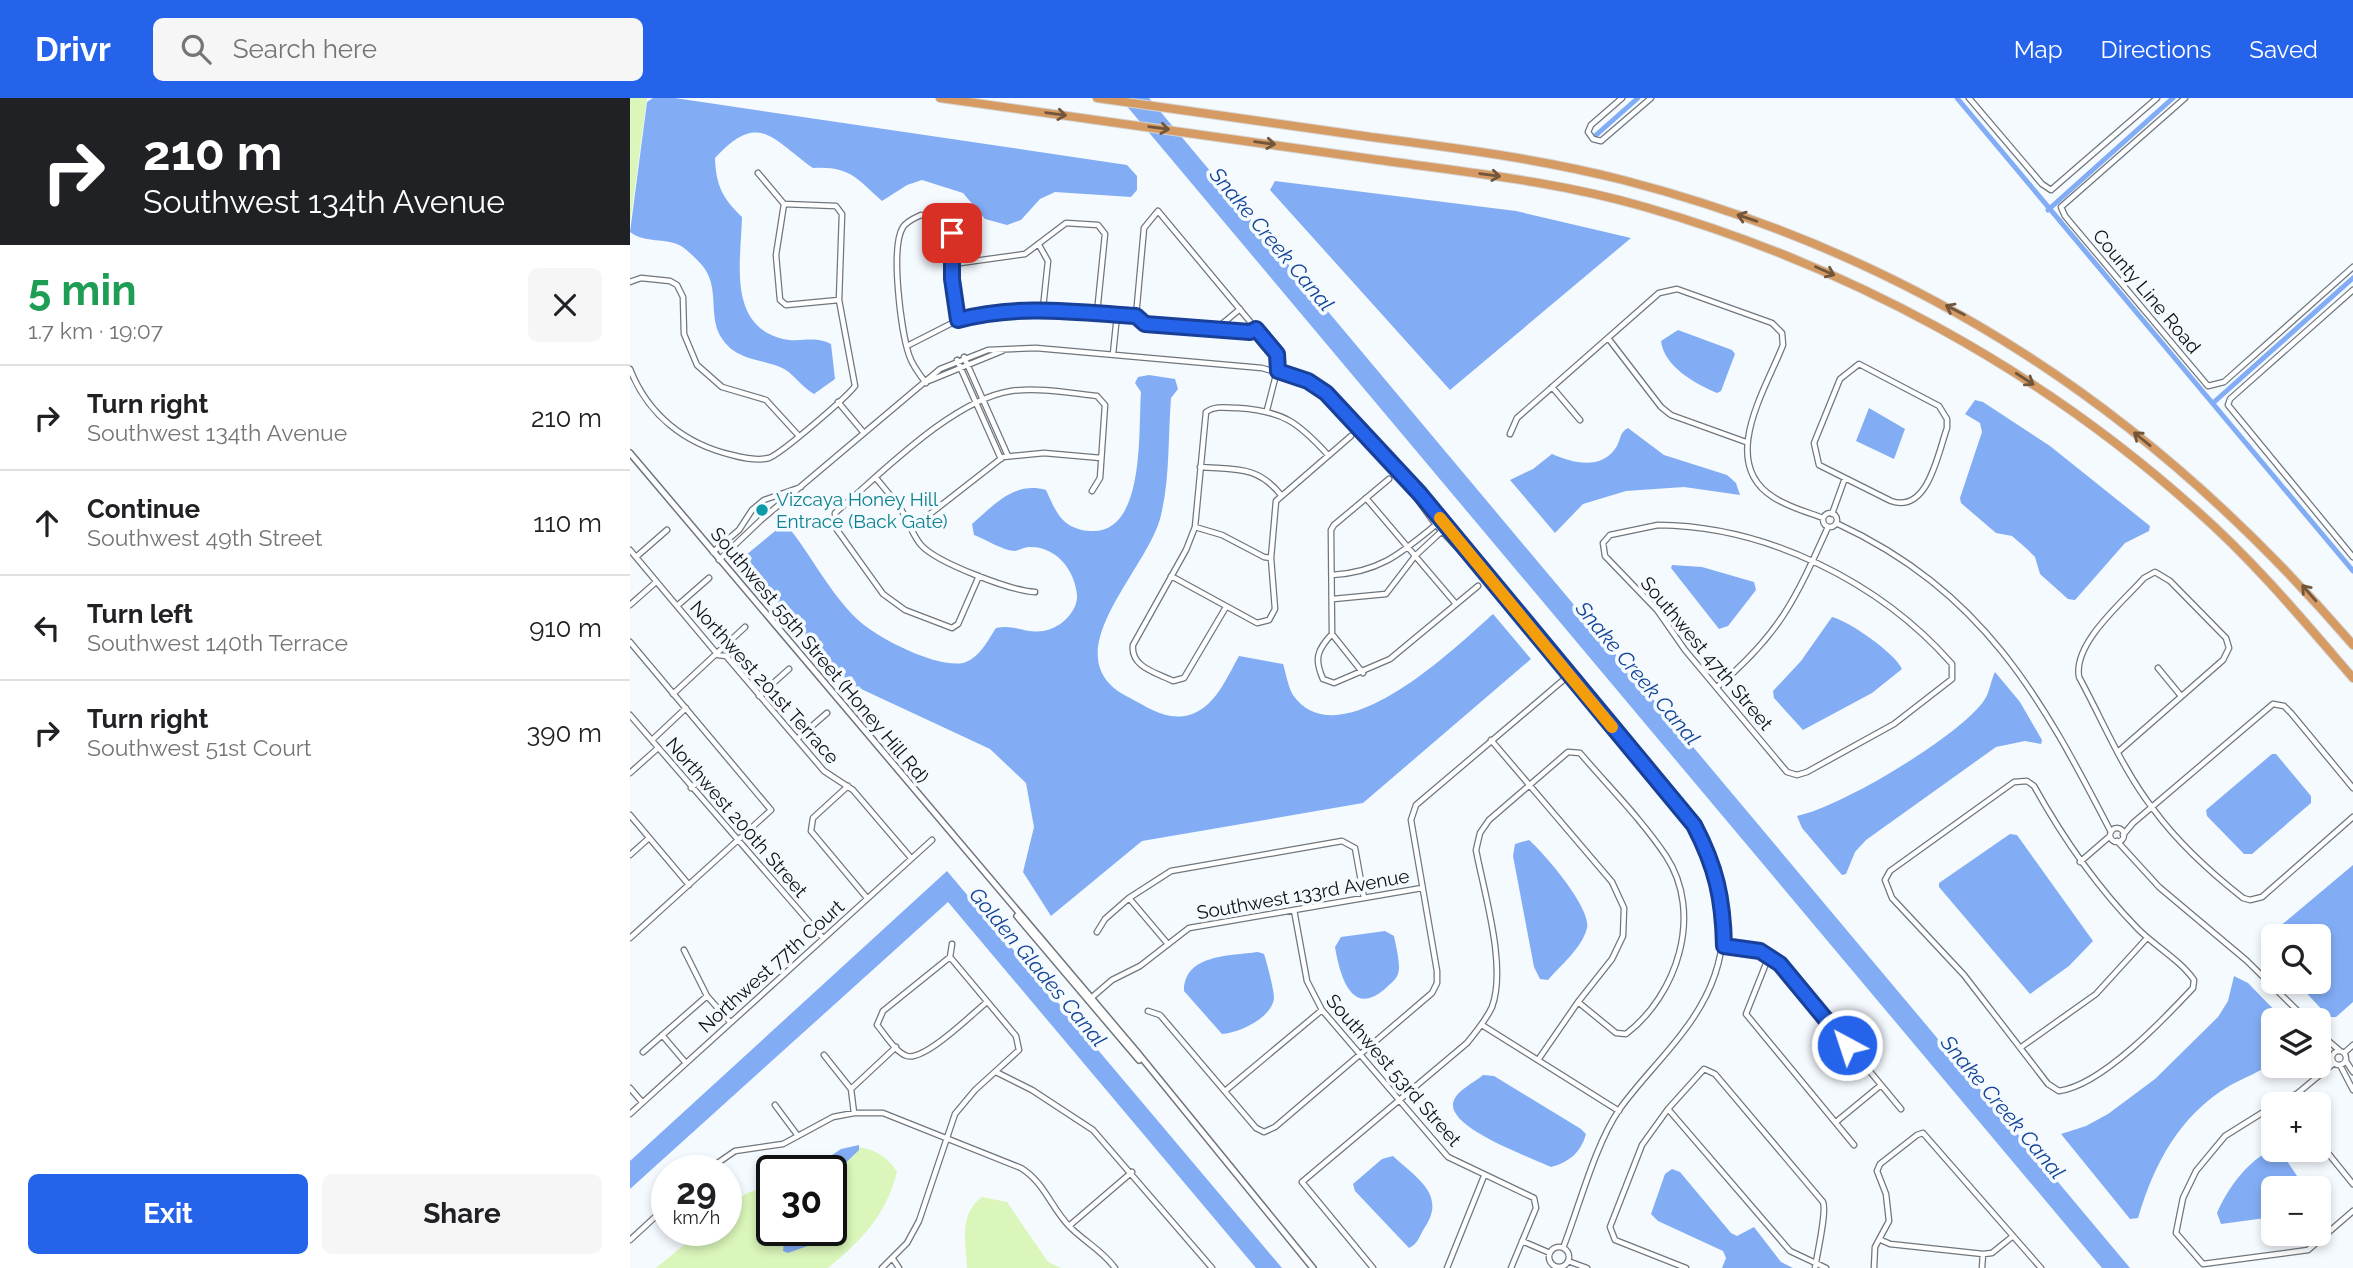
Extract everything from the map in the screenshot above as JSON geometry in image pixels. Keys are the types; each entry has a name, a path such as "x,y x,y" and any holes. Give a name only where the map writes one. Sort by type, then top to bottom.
{"highway":[{"path":"940,98 1512,177 1587,193 1712,227 1792,257 1881,296 1987,354 2051,396 2137,460 2246,558 2353,678"},
{"path":"1100,98 1491,153 1621,179 1731,213 1870,267 1970,319 2053,373 2132,431 2244,526 2294,576 2353,645"}],"street":[{"path":"1622,98 1591,125 1588,132 1593,139 1601,141 1651,98"},
{"path":"1969,98 2042,184 2051,190 2157,98"},
{"name":"County Line Road","path":"2185,98 2061,207 2064,216 2208,386 2224,382 2353,267"},
{"path":"630,369 652,408 690,441 710,450 744,458 760,459 778,452 855,386 839,300 840,210 836,206 784,204 758,173"},
{"path":"784,204 776,255 780,300 786,305 839,300"},
{"path":"1136,316 1144,228 1158,211 1277,354 1278,371 1268,410"},
{"path":"926,383 910,357 907,346 898,272 899,237 903,227 921,215 939,218 947,224 954,242 954,302 958,320"},
{"path":"953,264 1025,254 1039,246 1059,226 1075,223 1098,225 1105,234 1097,313"},
{"path":"1039,246 1048,261 1043,308"},
{"path":"630,282 641,278 677,285 683,297 684,334 697,365 722,387 766,400 798,436"},
{"path":"1510,434 1517,418 1608,338 1664,290 1677,289 1772,323 1782,333 1783,345 1746,442 1748,462 1753,475 1770,496 1823,518 1828,527"},
{"path":"2353,290 2230,398 2228,405 2353,556"},
{"path":"907,346 958,320 995,312 1043,308 1136,316 1145,324 1250,332 1256,329"},
{"path":"1216,329 1240,309"},
{"path":"1114,354 1117,315"},
{"path":"1608,338 1661,407 1671,415 1746,442"},
{"path":"719,560 940,369 964,357 988,350 1036,348 1278,371 1308,381 1326,393 1442,520 1491,583 1694,825 1712,859 1724,913 1724,946 1706,1000 1619,1111 1607,1132 1563,1248"},
{"path":"926,383 1003,351"},
{"path":"964,357 1009,456"},
{"path":"957,360 1001,459"},
{"path":"1859,364 1868,366 1939,406 1947,419 1947,428 1920,496 1899,504 1845,478 1819,465 1814,443 1840,379 1849,369 1859,364"},
{"path":"1552,387 1580,420"},
{"path":"979,576 958,624 952,628 905,610 883,594 866,575 834,520 835,513 950,418 983,399 1030,390 1097,396 1103,400 1105,405 1100,478 1092,491"},
{"path":"838,402 864,433"},
{"path":"1226,607 1188,673 1179,681 1173,681 1138,664 1132,652 1195,527 1206,412 1216,407 1268,410 1295,423 1328,455"},
{"path":"1171,576 1257,623 1269,620 1275,609 1271,558 1276,502 1351,436"},
{"name":"Southwest 55th Street (Honey Hill Rd)","path":"630,453 1313,1268"},
{"path":"912,528 1001,459 1009,456 1044,453 1101,458"},
{"path":"1200,467 1254,472 1270,481 1281,495"},
{"path":"1398,472 1436,525 1491,583"},
{"path":"876,478 912,528 920,544 930,553 979,576 1023,592 1035,592"},
{"path":"1845,478 1832,514 1836,523 1893,552 1976,619 2034,691 2116,841 2129,851 2159,887 2255,968 2295,1008"},
{"path":"1389,479 1334,525 1332,634 1315,657 1323,678 1334,683 1363,673 1390,659 1478,586"},
{"path":"713,552 739,530 752,510 764,500 805,485"},
{"path":"1366,498 1457,604"},
{"path":"1823,518 1832,514"},
{"path":"1332,575 1362,573 1408,547 1442,520"},
{"path":"1717,687 1769,639 1798,594 1828,527 1836,523"},
{"name":"Southwest 47th Street","path":"1658,525 1694,526 1735,535 1812,562 1885,603 1923,633 1952,664 1954,671 1952,679 1931,698 1894,724 1797,775 1787,772 1657,611 1605,556 1603,543 1610,535 1622,530 1658,525"},
{"path":"1195,527 1222,535 1271,558"},
{"path":"1333,599 1386,594 1415,556 1447,527"},
{"path":"636,557 667,530"},
{"name":"Northwest 201st Terrace","path":"630,550 718,655 726,656 824,771 848,786 911,858"},
{"path":"2119,751 2223,660 2229,648 2226,638 2170,581 2155,572 2144,578 2085,644 2078,663 2080,677 2119,751 2152,808 2204,867 2243,898 2256,899 2353,817"},
{"path":"677,606 709,578"},
{"path":"630,604 656,582"},
{"path":"673,694 718,655 745,627"},
{"path":"1332,634 1363,673"},
{"path":"630,642 771,810 630,938"},
{"path":"2158,668 2181,696"},
{"path":"760,696 789,670"},
{"path":"1148,1011 1160,1015 1256,1128 1264,1132 1275,1128 1429,998 1434,989 1437,971 1411,820 1416,805 1569,676"},
{"path":"2080,862 2102,846 2123,837 2133,823 2266,708 2278,704 2291,713 2353,788"},
{"path":"652,740 686,708"},
{"path":"797,739 827,713"},
{"name":"Northwest 200th Street","path":"630,715 736,842 763,867 822,938"},
{"path":"1491,740 1612,882 1624,908 1623,936 1612,959 1538,1060"},
{"path":"630,773 658,748"},
{"path":"1373,1268 1302,1182 1467,1043 1482,1024 1492,1006 1497,975 1476,850 1480,833 1489,820 1568,752 1580,753 1667,858 1683,905 1680,951 1660,996 1626,1034 1616,1033 1578,1002"},
{"path":"691,788 701,779"},
{"path":"2027,781 2035,786 2080,862 2096,884 2147,938 2188,971 2194,980 2193,988 2138,1041 2074,1089 2059,1091 2048,1084 1955,965 1892,898 1885,880 1890,871 2014,782 2027,781"},
{"path":"848,786 813,818 811,831 867,898"},
{"path":"630,815 689,884"},
{"path":"2105,818 2117,828 2129,851"},
{"path":"2102,846 2117,828 2133,823"},
{"path":"630,855 649,838"},
{"name":"Northwest 77th Court","path":"630,1114 932,841"},
{"path":"1097,932 1105,919 1129,898 1171,871 1342,841 1355,848 1364,898"},
{"name":"Southwest 133rd Avenue","path":"1089,1000 1112,980 1140,966 1189,928 1422,888"},
{"path":"1129,898 1167,943"},
{"name":"Southwest 53rd Street","path":"1294,909 1307,981 1322,1010 1448,1157 1534,1198 1536,1208 1522,1241"},
{"path":"2020,1048 2096,994 2147,938"},
{"path":"952,944 950,957 883,1011 877,1021 895,1047 909,1056 922,1053 987,1002"},
{"path":"1724,946 1760,951 1780,964 1901,1109"},
{"path":"684,950 707,996 730,1022"},
{"path":"882,1268 893,1259 919,1221 948,1139 947,1131 955,1114 975,1090 1019,1050 1017,1036 950,957"},
{"path":"1769,957 1746,1014 1854,1145"},
{"path":"643,1052 707,996"},
{"path":"1225,1091 1322,1010"},
{"path":"1482,1024 1619,1111"},
{"path":"662,1035 685,1062"},
{"path":"2331,1043 2342,1052 2353,1072"},
{"path":"2335,1062 2334,1052 2342,1052 2353,1045"},
{"path":"851,1089 895,1047"},
{"path":"824,1055 851,1089 854,1113"},
{"path":"2331,1055 2353,1090"},
{"path":"2299,1092 2335,1062 2346,1060"},
{"path":"1686,1268 1620,1242 1612,1236 1610,1227 1643,1145 1668,1109 1704,1069 1715,1074 1825,1207 1815,1267"},
{"path":"996,1072 1032,1090 1087,1126 1132,1172 1212,1268"},
{"path":"1835,1122 1881,1085"},
{"path":"630,1088 642,1102"},
{"path":"775,1105 798,1136"},
{"path":"1668,1109 1790,1251 1815,1267 1826,1268"},
{"path":"729,1155 735,1151 783,1144 833,1117 854,1113 883,1113 1034,1176 1069,1226 1108,1258 1115,1268"},
{"path":"2261,1114 2225,1136 2210,1152 2196,1171 2183,1198 2176,1233 2203,1264 2308,1250 2353,1211"},
{"path":"1874,1268 1875,1247 1889,1221 1889,1208 1877,1171 1880,1164 1923,1133 2040,1268"},
{"path":"2331,1157 2353,1184"},
{"path":"1069,1226 1132,1172"},
{"path":"1447,1268 1484,1176"},
{"path":"630,1240 651,1221"},
{"path":"1881,1240 1890,1244 1983,1254 1992,1253 2013,1236"},
{"path":"1511,1268 1522,1241 1550,1253"},
{"path":"1550,1253 1554,1249 1563,1248"},
{"path":"1550,1253 1555,1267 1565,1265 1569,1261 1569,1255 1563,1248"},
{"path":"1982,1268 1983,1254"},
{"path":"893,1259 899,1268"},
{"path":"1569,1261 1587,1268"}],"green space":[{"path":"630,98 647,98 630,224"},
{"path":"851,1147 865,1148 888,1161 897,1172 886,1201 871,1226 828,1268 656,1268 683,1246 742,1246 742,1197 756,1190 756,1246 847,1246 847,1155 837,1155"},
{"path":"982,1197 1007,1202 1048,1262 1061,1268 967,1268 966,1221 974,1204"}],"water":[{"path":"653,98 675,98 1127,165 1137,176 1137,190 1131,197 1055,192 1040,199 1021,220 1007,225 985,219 963,193 922,180 907,185 882,201 852,175 836,169 813,168 776,139 765,134 755,132 743,135 730,143 715,158 721,190 729,204 742,217 740,271 745,306 753,320 765,332 783,339 819,340 831,344 835,379 814,394 785,369 749,358 729,347 715,322 711,282 701,264 689,252 675,243 642,238 630,232 647,102"},
{"path":"1120,98 1149,98 2130,1268 2102,1268"},
{"path":"1275,181 1516,211 1631,238 1450,390 1270,190"},
{"path":"1678,330 1732,350 1735,354 1721,391 1717,393 1700,385 1674,367 1668,359 1661,341"},
{"path":"1149,375 1175,379 1178,389 1171,398 1166,486 1161,515 1153,537 1110,612 1100,637 1098,660 1107,681 1130,698 1158,712 1173,716 1189,715 1213,699 1239,656 1283,664 1293,695 1313,712 1338,715 1367,707 1396,692 1426,672 1493,614 1531,659 1363,803 1142,841 1051,916 1023,872 1034,827 1026,783 990,749 844,681 741,559 785,523 842,603 864,625 898,645 940,661 969,661 996,628 1011,627 1037,632 1053,628 1070,615 1077,600 1073,577 1063,562 1056,555 1039,548 1027,547 1014,551 999,547 974,535 972,524 1005,496 1035,488 1046,490 1061,518 1073,527 1090,531 1108,528 1121,516 1130,499 1140,430 1141,392 1135,383 1138,377"},
{"path":"1975,400 1983,402 2050,446 2150,526 2149,531 2125,543 2075,600 2068,599 2040,574 2035,557 2012,536 1996,533 1961,503 1960,498 1982,432 1980,423 1965,414"},
{"path":"1869,408 1905,429 1894,459 1856,441"},
{"path":"1628,428 1664,455 1727,475 1736,483 1740,495 1684,487 1626,491 1583,504 1555,533 1510,480 1533,469 1552,454 1587,463 1603,459 1611,454 1622,433"},
{"path":"1672,565 1702,567 1754,582 1756,590 1728,626 1719,629 1671,568"},
{"path":"1832,617 1871,638 1898,662 1902,669 1872,693 1803,730 1774,698 1773,691 1801,661"},
{"path":"1995,672 2020,702 2042,740 2041,744 2025,741 1996,747 1866,840 1855,852 1846,874 1842,875 1802,828 1797,816 1817,810 1868,785 1949,734 1983,702"},
{"path":"2272,754 2276,754 2311,796 2311,803 2252,854 2244,854 2207,816 2206,810"},
{"path":"2010,834 2017,835 2093,941 2069,966 2030,994 1939,887 1939,883"},
{"path":"1529,840 1566,882 1587,919 1587,928 1581,942 1548,980 1540,979 1534,967 1513,856 1515,844"},
{"path":"2353,865 2353,1002 2336,1017 2331,1017 2331,1008 2321,1008 2307,994 2331,994 2331,924 2283,924"},
{"path":"947,871 1282,1268 1256,1268 948,902 668,1155 651,1155 651,1170 630,1189 630,1161"},
{"path":"1385,931 1394,936 1399,964 1397,976 1376,996 1365,999 1357,997 1344,981 1335,947 1341,937"},
{"path":"1258,952 1264,954 1274,994 1272,1005 1254,1023 1222,1034 1184,991 1186,979 1200,963 1210,959"},
{"path":"2234,976 2248,983 2272,1008 2261,1008 2261,1070 2211,1098 2182,1127 2161,1160 2138,1218 2130,1219 2061,1134 2086,1126 2108,1114 2155,1079 2218,1017 2228,1001"},
{"path":"1483,1075 1494,1076 1581,1129 1586,1134 1578,1151 1564,1162 1551,1167 1490,1140 1461,1120 1454,1110 1454,1100"},
{"path":"859,1145 859,1150 847,1162 847,1155 832,1155 841,1149"},
{"path":"1393,1156 1426,1187 1432,1205 1431,1215 1415,1244 1409,1248 1355,1191 1353,1184 1382,1159"},
{"path":"2261,1156 2261,1162 2288,1162 2297,1176 2261,1176 2261,1219 2221,1224 2217,1213 2227,1194"},
{"path":"1672,1169 1680,1172 1731,1233 1737,1236 1754,1227 1781,1262 1793,1268 1722,1268 1726,1258 1723,1251 1658,1221 1651,1214 1665,1174"},
{"path":"784,1246 808,1246 788,1253 783,1251"}],"waterway":[{"path":"1595,136 1638,98"},
{"path":"1957,98 2353,571"},
{"path":"2048,210 2173,98"},
{"path":"2213,403 2353,278"}],"slow traffic":[{"path":"1440,518 1612,727"}],"place":[{"name":"Vizcaya Honey Hill Entrace (Back Gate)","path":"762,510"}],"route":[{"path":"952,233 952,279 958,320 995,312 1043,308 1136,316 1138,321 1145,324 1250,332 1256,329 1277,354 1278,371 1308,381 1326,393 1420,494 1694,825 1712,859 1724,913 1724,946 1760,951 1780,964 1847,1045"}],"water label":[{"name":"Snake Creek Canal","path":"1272,239"},
{"name":"Snake Creek Canal","path":"1638,673"},
{"name":"Golden Glades Canal","path":"1038,967"},
{"name":"Snake Creek Canal","path":"2003,1107"}]}
